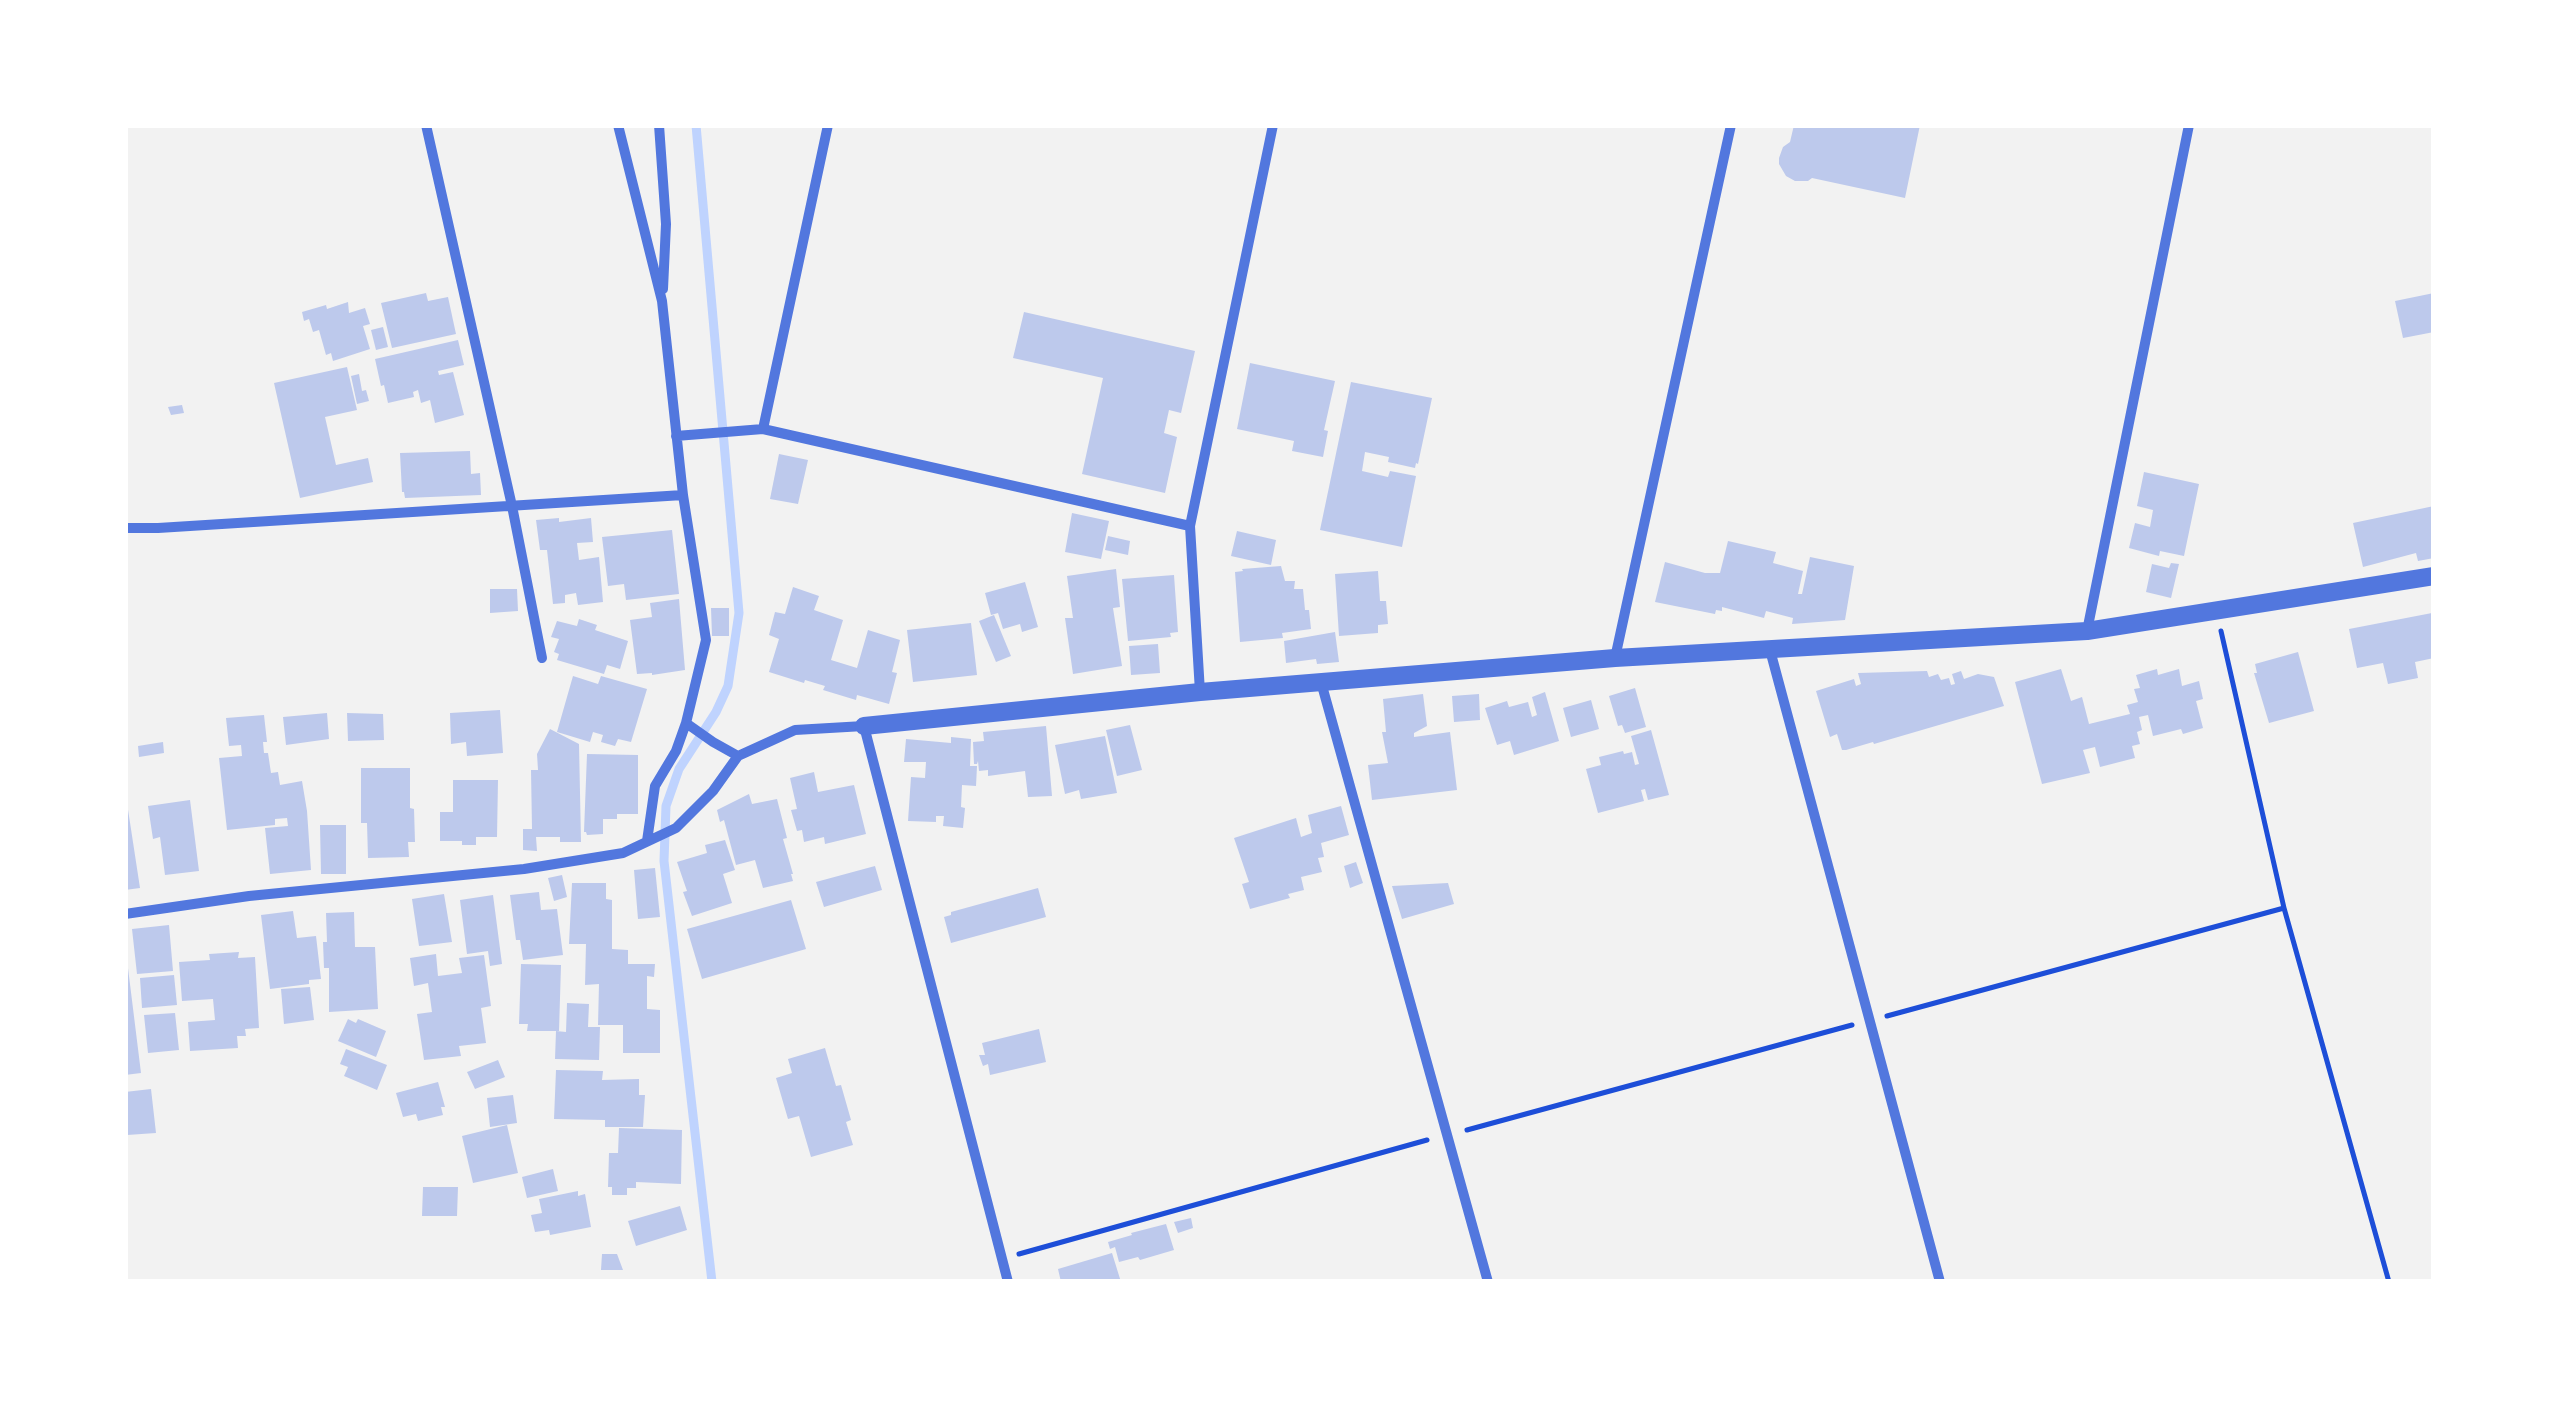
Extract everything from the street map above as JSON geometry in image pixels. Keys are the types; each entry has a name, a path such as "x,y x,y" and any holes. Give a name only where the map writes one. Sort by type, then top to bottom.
{"street":[{"path":"426,125 512,506 542,658"},
{"path":"618,125 662,301 683,495 706,640 690,726 655,786 652,839"},
{"path":"659,125 666,224 662,301"},
{"path":"764,429 828,125"},
{"path":"1200,692 1190,526 1274,125"},
{"path":"1615,658 1731,125"},
{"path":"2087,631 2189,125"},
{"path":"676,436 764,429 1190,526"},
{"path":"125,528 683,495"},
{"path":"125,914 249,896 524,868 623,852 676,828 713,790 738,756 795,730 1615,658 2087,631 2434,576"},
{"path":"1770,650 1940,1282"},
{"path":"1321,682 1488,1282"},
{"path":"690,726 738,756"},
{"path":"864,726 1008,1282"}],"path":[{"path":"2216,611 2284,908 2389,1282"},
{"path":"1001,1259 2284,908"}],"building":[{"path":"1794,125 1920,125 1905,198 1812,178 1795,181 1786,176 1779,158 1790,142"},
{"path":"426,293 428,301 448,297 456,334 392,348 381,303"},
{"path":"2434,293 2434,332 2403,338 2395,301"},
{"path":"348,302 349,313 365,308 370,324 363,326 370,349 333,361 331,353 326,355 319,330 313,332 302,312"},
{"path":"1024,312 1195,351 1181,413 1169,410 1164,433 1177,437 1165,493 1082,474 1103,378 1013,358"},
{"path":"383,327 388,347 376,350 371,330"},
{"path":"458,340 464,365 438,371 439,375 453,372 464,415 435,423 430,400 421,403 418,390 413,392 414,397 388,403 375,359"},
{"path":"1250,363 1335,381 1324,430 1328,431 1323,457 1292,451 1294,441 1237,429"},
{"path":"347,367 357,410 325,417 336,465 368,458 373,482 300,498 274,383"},
{"path":"359,374 362,391 366,390 369,401 357,404 351,376"},
{"path":"1351,382 1432,398 1415,468 1365,452 1362,471 1388,477 1390,471 1416,476 1402,547 1320,530"},
{"path":"182,405 184,413 171,415 168,407"},
{"path":"470,451 471,474 480,473 481,495 405,498 400,453"},
{"path":"779,454 808,460 798,504 770,499"},
{"path":"2144,472 2199,484 2184,556 2160,551 2159,556 2129,548 2135,523 2150,527 2153,510 2137,506"},
{"path":"2434,506 2434,558 2418,561 2416,553 2363,567 2353,523"},
{"path":"1072,513 1109,521 1101,559 1065,552"},
{"path":"559,518 559,522 591,518 593,542 577,543 579,560 599,557 603,602 578,605 576,593 565,595 565,603 553,604 547,550 540,550 536,520"},
{"path":"672,530 679,594 626,600 624,584 608,586 602,537"},
{"path":"1237,531 1276,540 1271,565 1231,556"},
{"path":"1108,536 1130,541 1128,555 1105,550"},
{"path":"1728,541 1776,552 1773,563 1803,571 1798,594 1802,594 1810,557 1854,566 1845,620 1792,624 1793,618 1766,611 1764,618 1722,607 1715,614 1655,602 1665,562 1720,573"},
{"path":"2171,563 2179,564 2171,598 2146,592 2152,564 2169,568"},
{"path":"1281,566 1285,581 1295,581 1294,589 1303,589 1311,629 1282,633 1283,638 1240,642 1235,572"},
{"path":"1116,569 1120,607 1113,608 1122,666 1073,674 1065,618 1073,618 1067,576"},
{"path":"1378,571 1380,601 1386,601 1388,624 1378,625 1378,633 1339,636 1335,574"},
{"path":"1174,575 1178,632 1170,633 1171,637 1128,641 1122,579"},
{"path":"1025,582 1038,627 1022,632 1020,624 1003,629 998,613 991,615 985,593"},
{"path":"793,587 819,596 814,610 843,620 831,660 857,668 868,630 900,640 889,704 857,695 856,700 823,690 825,686 769,672 779,639 769,635 775,612 785,614"},
{"path":"490,589 517,589 518,611 490,613"},
{"path":"679,599 685,670 637,674 630,620 652,617 650,603"},
{"path":"711,608 729,608 729,636 712,636"},
{"path":"2432,613 2434,658 2415,662 2418,678 2388,684 2383,663 2357,668 2349,629"},
{"path":"994,615 1011,656 996,662 979,621"},
{"path":"579,619 597,625 595,630 628,641 620,669 607,665 604,674 557,660 559,654 554,652 559,639 551,637 557,621 577,626"},
{"path":"971,623 977,675 913,682 907,630"},
{"path":"1335,632 1339,662 1317,664 1316,659 1286,663 1284,641"},
{"path":"1158,644 1160,673 1131,675 1129,646"},
{"path":"2298,652 2314,711 2269,723 2254,673 2255,664"},
{"path":"2061,669 2071,701 2082,697 2089,724 2130,714 2127,705 2138,702 2134,689 2140,688 2136,675 2157,669 2158,675 2179,669 2182,686 2199,681 2203,699 2196,701 2203,728 2153,736 2148,715 2139,717 2142,730 2137,732 2140,744 2132,746 2135,758 2100,767 2095,747 2083,750 2090,773 2042,784 2015,682"},
{"path":"1927,671 1929,677 1938,674 1941,680 1949,678 1951,685 1955,684 1952,674 1961,671 1964,679 1978,674 1994,677 2004,706 1846,750 1842,750 1837,734 1830,737 1816,691 1854,679 1856,686 1861,684 1858,673"},
{"path":"573,676 598,684 601,676 647,689 631,742 618,739 615,746 601,742 603,735 593,732 590,742 557,732"},
{"path":"1635,688 1646,727 1625,733 1622,725 1618,726 1609,696"},
{"path":"1545,692 1559,741 1514,755 1510,741 1497,745 1485,708 1507,701 1509,707 1528,702 1532,717 1537,715 1532,697"},
{"path":"1423,694 1427,726 1414,733 1414,737 1450,732 1457,790 1372,800 1368,765 1388,763 1382,732 1386,732 1383,699"},
{"path":"1479,694 1480,720 1454,722 1452,696"},
{"path":"1591,700 1599,729 1571,737 1563,708"},
{"path":"500,710 503,753 467,756 466,742 451,744 450,713"},
{"path":"327,713 329,739 286,745 283,717"},
{"path":"347,713 383,714 384,740 348,741"},
{"path":"264,715 264,753 268,753 271,773 278,772 280,785 302,781 311,870 270,874 265,828 288,826 287,818 275,819 275,825 227,830 219,758 242,756 241,745 229,746 226,718"},
{"path":"1130,725 1142,770 1117,776 1106,730"},
{"path":"1046,726 1052,796 1028,797 1025,771 988,776 988,770 979,771 978,761 974,764 973,742 984,741 983,732"},
{"path":"550,729 579,744 581,842 536,837 537,851 523,850 523,829 532,829 531,770 538,770 537,754"},
{"path":"1651,730 1669,795 1648,800 1645,789 1641,790 1644,801 1598,813 1586,769 1601,765 1599,757 1623,751 1632,752 1635,765 1639,764 1631,736"},
{"path":"1105,736 1117,793 1081,799 1079,790 1065,794 1055,745"},
{"path":"951,737 971,739 970,766 977,766 976,786 962,785 963,828 943,826 944,816 936,816 936,822 908,821 911,777 925,778 926,762 904,762 906,739 951,743"},
{"path":"163,742 164,753 139,757 138,746"},
{"path":"587,754 638,755 638,814 603,819 603,834 584,832"},
{"path":"361,768 410,768 415,842 408,842 409,857 368,858 367,823 361,823"},
{"path":"814,772 818,792 854,785 866,834 825,844 824,837 804,842 791,810 797,809 790,778"},
{"path":"453,780 498,780 497,837 476,837 476,845 440,841 440,812 453,812"},
{"path":"749,794 752,804 777,799 793,881 763,888 755,860 736,865 724,820 720,822 717,810"},
{"path":"190,800 199,871 165,875 160,837 153,839 148,806"},
{"path":"125,803 140,888 125,890"},
{"path":"1341,806 1349,835 1321,843 1324,857 1318,858 1322,872 1301,877 1304,890 1288,894 1290,898 1250,909 1242,884 1249,882 1234,838 1296,818 1301,837 1312,833 1308,815"},
{"path":"320,825 346,825 346,874 321,874"},
{"path":"725,840 735,870 723,874 732,903 692,916 677,862 707,853 705,845"},
{"path":"1356,862 1363,883 1350,888 1344,866"},
{"path":"875,866 882,890 824,907 816,882"},
{"path":"655,868 660,917 638,919 634,870"},
{"path":"562,875 567,897 554,901 548,878"},
{"path":"572,883 606,883 606,899 612,900 612,949 628,950 628,964 655,964 654,977 647,976 647,1009 660,1010 660,1053 623,1053 623,1025 598,1025 599,984 585,985 586,944 569,944"},
{"path":"1448,883 1454,904 1402,919 1392,886"},
{"path":"1038,888 1046,917 951,943 944,917 951,912"},
{"path":"539,892 541,910 557,909 563,955 523,960 510,895"},
{"path":"444,894 452,942 419,946 412,899"},
{"path":"493,895 502,964 490,966 488,951 467,954 460,900"},
{"path":"791,900 806,949 702,979 687,929"},
{"path":"293,911 297,938 316,936 321,979 270,989 261,915"},
{"path":"354,912 355,947 375,947 378,1009 329,1012 329,968 324,968 323,942 327,942 326,913"},
{"path":"169,925 173,971 137,974 132,929"},
{"path":"239,952 238,958 255,957 259,1028 245,1029 246,1036 237,1036 238,1048 190,1051 188,1022 215,1020 213,999 182,1001 179,962 210,960 209,954"},
{"path":"436,954 438,976 462,973 459,958 484,955 491,1006 481,1008 486,1043 459,1046 461,1056 424,1060 417,1014 432,1012 428,983 414,986 410,958"},
{"path":"125,960 141,1073 125,1075"},
{"path":"521,964 561,965 559,1031 527,1031 528,1024 519,1024"},
{"path":"174,975 177,1005 142,1008 140,978"},
{"path":"310,987 314,1020 284,1024 281,989"},
{"path":"567,1003 589,1004 588,1027 600,1027 599,1060 555,1059 556,1031 566,1032"},
{"path":"175,1013 179,1050 148,1053 144,1015"},
{"path":"348,1019 356,1023 358,1019 386,1031 376,1057 338,1041"},
{"path":"1039,1029 1046,1062 990,1075 988,1064 983,1066 979,1055 985,1055 982,1043"},
{"path":"825,1048 836,1086 841,1085 853,1145 811,1157 799,1116 788,1119 776,1078 792,1073 788,1059"},
{"path":"346,1049 387,1065 377,1090 344,1076 348,1067 340,1064"},
{"path":"498,1060 505,1077 475,1089 467,1072"},
{"path":"556,1070 603,1071 602,1080 639,1079 639,1095 645,1095 643,1127 605,1127 605,1120 554,1119"},
{"path":"438,1082 445,1107 441,1107 443,1115 418,1121 416,1114 403,1117 396,1093"},
{"path":"151,1089 156,1133 127,1135 125,1092"},
{"path":"513,1095 517,1123 490,1127 487,1098"},
{"path":"507,1125 518,1173 473,1183 462,1136"},
{"path":"619,1128 682,1130 681,1184 636,1182 636,1188 627,1188 627,1195 612,1195 612,1187 608,1187 609,1153 618,1153"},
{"path":"553,1169 558,1191 527,1198 522,1177"},
{"path":"423,1187 458,1187 457,1216 422,1216"},
{"path":"578,1191 578,1196 585,1194 591,1227 550,1235 549,1230 535,1232 531,1215 542,1213 539,1199"},
{"path":"680,1206 687,1230 636,1246 628,1221"},
{"path":"1191,1218 1193,1228 1178,1233 1174,1222"},
{"path":"1166,1224 1174,1250 1119,1262 1115,1247 1110,1249 1108,1242"},
{"path":"1112,1253 1121,1282 1061,1282 1058,1269"},
{"path":"602,1254 617,1254 623,1270 601,1270"}],"waterway":[{"path":"696,125 739,613 728,686 679,769 666,806 664,861 712,1282"}]}
